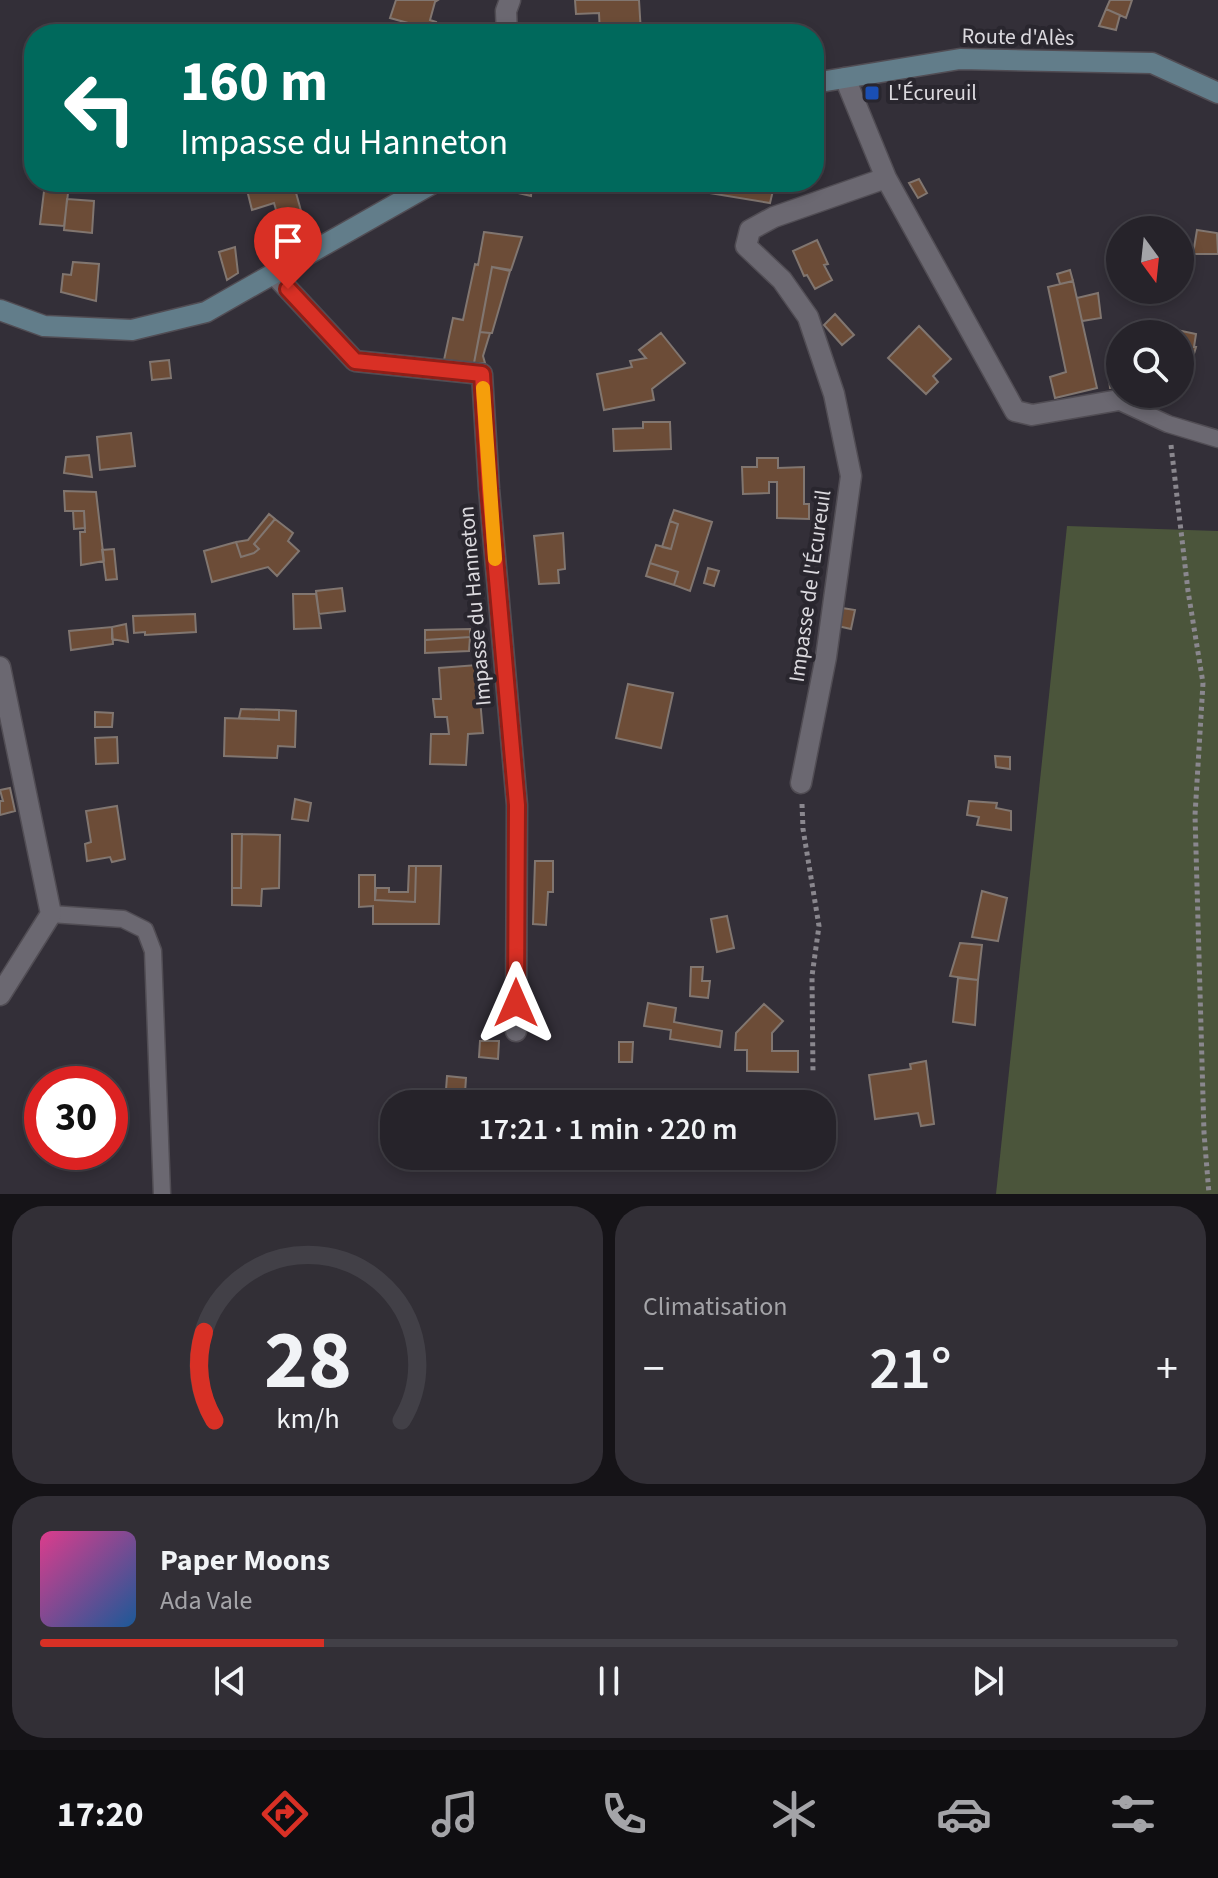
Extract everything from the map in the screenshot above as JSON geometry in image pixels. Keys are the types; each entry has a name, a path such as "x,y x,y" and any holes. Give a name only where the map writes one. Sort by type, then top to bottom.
{"main road":[{"name":"Route d'Alès","path":"824,81 960,59 1152,63 1218,93"},
{"path":"0,310 44,326 132,330 206,312 418,192"}],"street":[{"path":"507,24 506,11 510,0"},
{"path":"845,78 886,178 1015,411 1032,415 1106,402"},
{"name":"Impasse de l'Écureuil","path":"801,783 826,657 851,476 834,394 808,317 782,280 746,246 750,230 774,217 886,178"},
{"name":"Impasse du Hanneton","path":"274,274 355,361 482,374 517,805 516,1031"},
{"path":"0,667 51,914 0,995"}],"lane":[{"path":"1133,408 1168,424 1218,439"},
{"path":"51,914 123,919 145,930 153,951 162,1194"}],"path":[{"path":"1168,424 1188,591 1203,683 1195,815 1204,1133 1209,1194"},
{"path":"801,783 803,829 819,926 812,976 813,1074"}],"green space":[{"path":"1067,526 1218,531 1218,1194 996,1194"}],"building":[{"path":"396,0 438,0 430,20 435,24 408,24 390,18"},
{"path":"575,0 639,0 640,24 600,24 599,13 576,14"},
{"path":"1110,0 1132,0 1126,18 1106,9"},
{"path":"1106,9 1120,15 1116,30 1099,26"},
{"path":"919,179 927,193 918,198 909,183"},
{"path":"44,192 68,192 64,226 40,224"},
{"path":"248,192 296,192 308,236 287,247 274,203 252,210"},
{"path":"703,192 773,192 770,203"},
{"path":"67,199 94,201 92,233 64,230"},
{"path":"1197,230 1217,233 1218,254 1194,254"},
{"path":"484,232 522,237 511,270 492,267 474,363 444,360 453,318 463,320"},
{"path":"817,240 832,280 815,289 807,275 804,276 793,251"},
{"path":"235,247 238,273 227,280 219,252"},
{"path":"73,262 99,264 96,301 61,292 63,274 71,275"},
{"path":"492,267 510,271 492,333 480,332"},
{"path":"1070,270 1073,281 1060,284 1057,274"},
{"path":"1073,281 1097,388 1055,398 1050,377 1066,372 1048,287"},
{"path":"1098,293 1101,318 1082,321 1077,298"},
{"path":"835,314 854,335 842,345 824,325"},
{"path":"919,326 951,359 933,376 938,382 926,394 888,358"},
{"path":"480,332 490,333 483,356 485,363 474,363"},
{"path":"661,333 685,363 652,389 654,400 604,410 597,374 632,367 630,361 646,358 639,350"},
{"path":"169,360 171,378 152,380 150,362"},
{"path":"643,422 670,422 671,449 614,451 613,429 643,428"},
{"path":"131,433 135,466 100,470 97,437"},
{"path":"89,455 92,477 64,473 66,457"},
{"path":"757,458 778,458 778,468 804,467 804,504 809,504 809,519 777,518 777,482 769,482 769,493 743,494 742,467 757,467"},
{"path":"64,491 96,492 104,561 81,565 80,532 85,532 84,511 65,511"},
{"path":"674,510 712,522 690,591 674,585 678,572 650,563 656,545 671,549 678,524 670,521"},
{"path":"73,511 84,511 85,528 74,529"},
{"path":"269,514 275,519 254,544 259,549 241,557 236,542 248,540"},
{"path":"275,519 293,533 288,541 299,551 277,576 268,567 212,582 204,551 236,542 241,557 254,553 259,549 254,544"},
{"path":"670,521 678,524 671,549 662,547"},
{"path":"563,533 565,569 558,570 559,583 539,584 534,536"},
{"path":"114,549 117,579 106,580 102,550"},
{"path":"650,563 678,572 674,585 646,576"},
{"path":"708,568 719,571 714,586 704,583"},
{"path":"342,588 345,611 319,614 316,591"},
{"path":"293,594 316,594 321,628 294,629"},
{"path":"836,607 855,610 851,629 833,625"},
{"path":"195,614 196,632 134,633 133,616"},
{"path":"126,624 128,642 112,639 112,627"},
{"path":"112,627 113,644 71,650 69,631"},
{"path":"470,629 470,637 425,640 425,630"},
{"path":"470,637 469,651 425,653 425,640"},
{"path":"477,665 483,733 468,734 466,765 430,764 431,734 449,734 447,717 435,717 433,699 441,699 439,668"},
{"path":"628,684 673,693 661,748 616,738"},
{"path":"241,709 279,710 279,720 239,718"},
{"path":"279,710 296,711 295,747 278,746 277,758 224,756 225,718 279,720"},
{"path":"95,712 113,713 112,727 95,727"},
{"path":"117,737 118,763 96,764 95,738"},
{"path":"995,756 1010,757 1010,769 996,767"},
{"path":"10,788 15,811 0,815 0,801 3,801 0,790"},
{"path":"295,799 311,803 308,821 292,819"},
{"path":"969,801 997,803 996,808 1011,811 1011,830 977,825 979,817 967,815"},
{"path":"117,806 125,859 112,862 110,857 87,861 85,844 91,842 86,811"},
{"path":"232,834 242,834 241,888 232,888"},
{"path":"242,834 280,835 279,888 262,889 261,906 232,905 232,888 241,888"},
{"path":"535,861 553,861 553,892 548,892 546,925 533,924"},
{"path":"409,866 416,866 415,902 375,900 376,888 408,892"},
{"path":"416,866 441,866 439,924 373,924 373,906 359,907 359,875 375,875 375,900 415,902"},
{"path":"982,891 1007,898 998,941 972,937"},
{"path":"727,916 734,948 717,952 711,919"},
{"path":"960,943 982,945 978,980 950,976"},
{"path":"691,967 703,967 702,981 710,981 708,998 690,996"},
{"path":"958,978 978,980 975,1025 953,1022"},
{"path":"648,1003 676,1008 674,1022 722,1031 720,1047 670,1039 671,1030 644,1026"},
{"path":"764,1004 783,1021 772,1033 772,1051 798,1051 798,1072 747,1071 747,1050 735,1050 736,1033"},
{"path":"480,1041 499,1041 498,1059 479,1057"},
{"path":"619,1042 633,1042 632,1062 619,1062"},
{"path":"926,1061 934,1124 921,1126 918,1113 875,1119 869,1075 911,1069 910,1064"},
{"path":"447,1076 466,1078 465,1090 446,1090"}],"slow traffic":[{"path":"483,388 495,559"}],"place":[{"name":"L'Écureuil","path":"872,93"}],"route":[{"path":"288,289 355,361 482,374 517,805 516,1003"}]}
